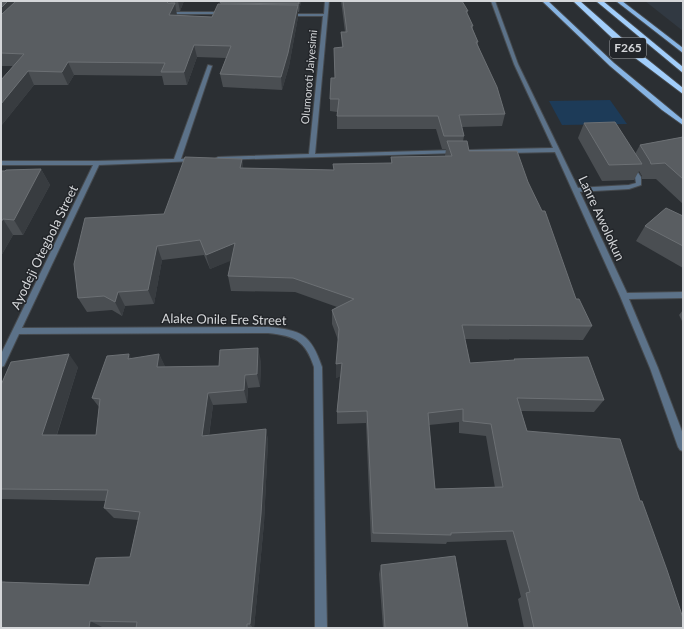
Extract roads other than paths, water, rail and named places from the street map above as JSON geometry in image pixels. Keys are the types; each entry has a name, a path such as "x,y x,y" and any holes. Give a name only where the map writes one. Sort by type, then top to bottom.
{"highway":[{"name":"F265","path":"576,1 629,49 683,92"},
{"name":"F265","path":"599,1 683,71"}],"main road":[{"path":"545,1 574,32 625,77 683,122"},
{"path":"619,1 683,51"}],"street":[{"name":"Olumoroti Jaiyesimi","path":"312,155 327,1"},
{"name":"Lanre Awolokun","path":"493,1 516,64 576,190 624,296 654,368 683,447"},
{"path":"172,12 233,14"},
{"path":"279,14 325,15"},
{"path":"177,160 210,66"},
{"path":"209,159 312,155 557,150"},
{"path":"576,190 629,187 639,184 638,177 625,157"},
{"path":"1,163 98,163 201,159"},
{"name":"Ayodeji Otegbola Street","path":"1,363 98,163"},
{"path":"624,296 683,295"},
{"name":"Alake Onile Ere Street","path":"17,331 268,330 292,333 305,340 314,353 318,367 321,628"}]}
